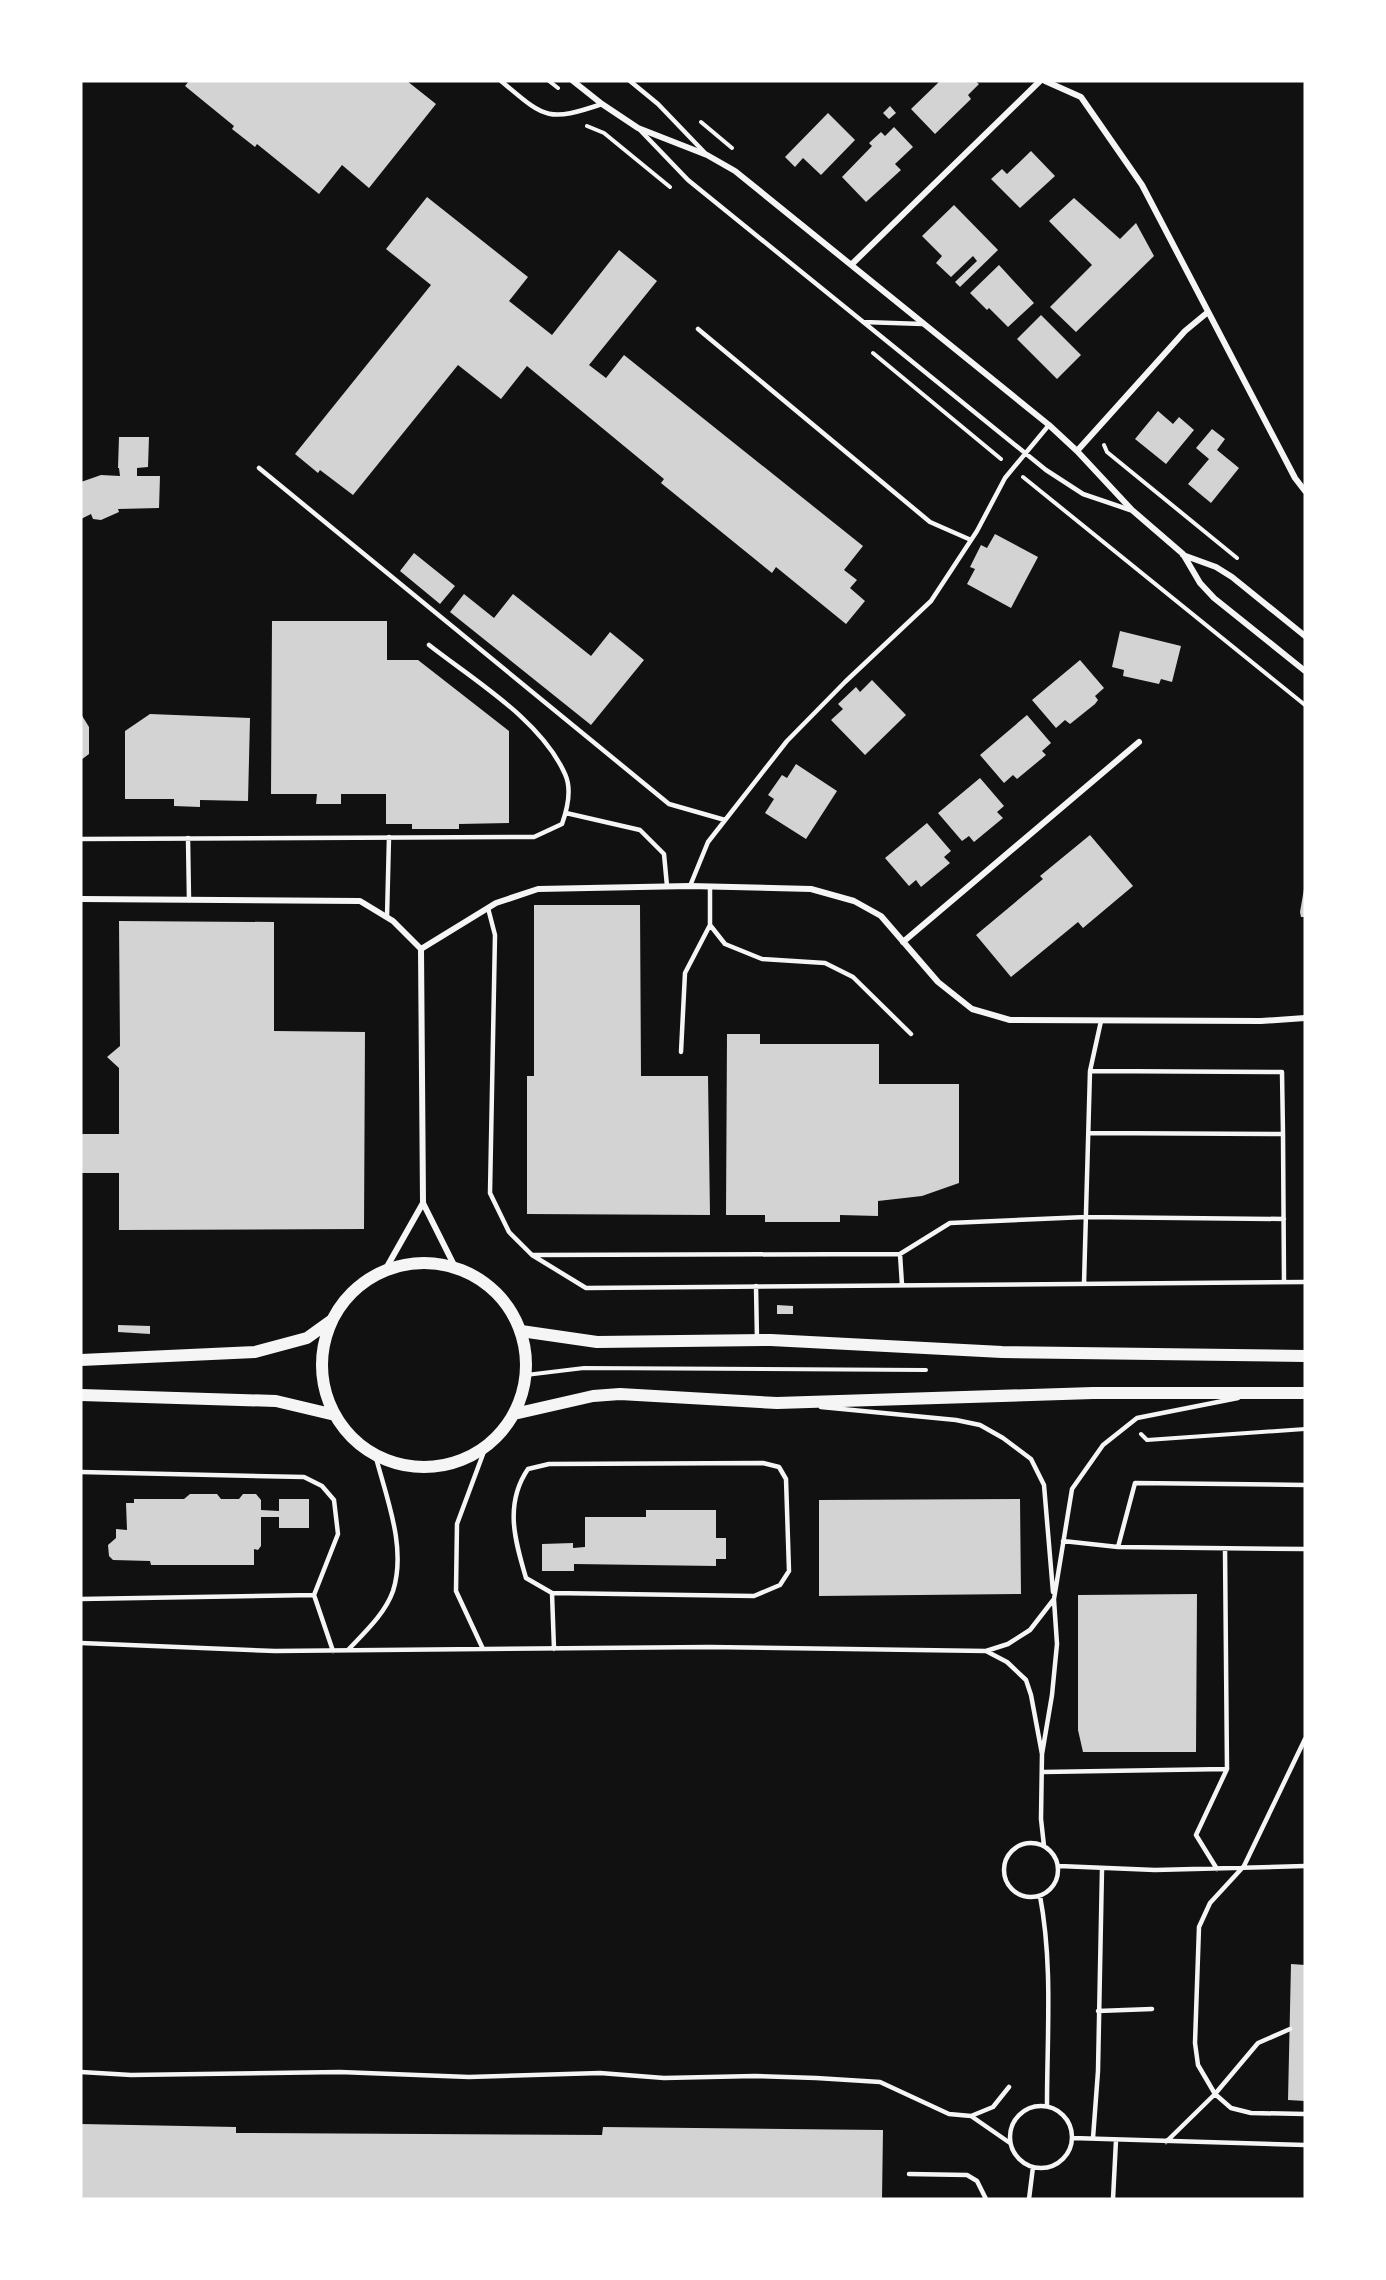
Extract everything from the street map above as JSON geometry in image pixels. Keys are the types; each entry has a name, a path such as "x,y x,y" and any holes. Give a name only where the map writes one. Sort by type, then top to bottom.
{"main road":[{"path":"423,1263 455,1267 483,1282 498,1296 506,1304 521,1331 526,1353 526,1375 522,1395 514,1414 486,1446 460,1460 432,1467 402,1465 375,1454 352,1437 335,1415 327,1397 323,1378 322,1358 325,1339 332,1320 348,1297 370,1278 395,1267 423,1263"},
{"path":"81,1360 255,1352 307,1338 332,1320"},
{"path":"521,1331 597,1342 757,1340 1002,1352 1305,1356"},
{"path":"514,1414 593,1396 620,1394 777,1403 1093,1393 1305,1393"},
{"path":"81,1395 276,1401 335,1415"}],"street":[{"path":"573,81 638,128 707,155 735,171 925,324 1049,425 1077,451 1132,510 1183,554 1200,583 1214,598 1305,671"},
{"path":"851,265 1040,81"},
{"path":"1045,81 1081,97 1142,185 1295,478 1305,491"},
{"path":"1077,451 1185,331 1208,312"},
{"path":"1183,554 1216,567 1232,577 1305,636"},
{"path":"903,942 1139,742"},
{"path":"421,949 496,903 538,890 667,886 811,889 854,901 881,916 938,982 972,1009 1010,1020 1262,1021 1305,1018"},
{"path":"81,899 360,901 387,917 421,949 423,1203 455,1267"},
{"path":"384,1272 423,1203"}],"lane":[{"path":"501,81 535,109 547,114 577,113 602,104"},
{"path":"630,81 658,104 707,155"},
{"path":"638,128 687,180 1025,454 1066,485 1083,494 1132,510"},
{"path":"863,322 925,324"},
{"path":"698,329 930,522 971,540"},
{"path":"690,886 708,842 787,741 845,682 931,601 971,540 1005,478 1049,425"},
{"path":"259,468 669,804 724,820"},
{"path":"81,839 534,837 562,824 568,806 567,776 546,744 520,715 429,645"},
{"path":"566,813 640,830 664,854 667,886"},
{"path":"387,917 389,837"},
{"path":"188,838 189,900"},
{"path":"681,1052 686,973 710,925 710,887"},
{"path":"488,908 495,934 490,1193 509,1232 532,1255 586,1288 1305,1282"},
{"path":"710,925 725,944 762,959 825,963 853,977 911,1034"},
{"path":"1084,1284 1090,1071 1101,1021"},
{"path":"1090,1071 1282,1072 1284,1282"},
{"path":"1089,1133 1283,1134"},
{"path":"532,1255 900,1254 950,1223 1086,1217 1284,1219"},
{"path":"900,1254 902,1285"},
{"path":"756,1286 757,1340"},
{"path":"81,1643 275,1651 709,1647 986,1651 1008,1644 1030,1630 1054,1599 1072,1490 1103,1445 1137,1418 1262,1393"},
{"path":"777,1403 956,1420 980,1425 1003,1438 1031,1459 1044,1485 1057,1644 1052,1695 1042,1754"},
{"path":"483,1649 456,1592 457,1524 486,1446"},
{"path":"348,1650 381,1612 393,1592 397,1568 398,1551 393,1522 375,1454"},
{"path":"763,1463 779,1467 786,1479 789,1571 780,1585 754,1596 552,1593 526,1578 515,1542 514,1504 520,1481 528,1469 549,1464 763,1463"},
{"path":"81,1472 304,1477 322,1486 334,1500 338,1534 314,1595 333,1651"},
{"path":"1118,1547 1136,1483 1305,1485"},
{"path":"1063,1542 1118,1547 1305,1549"},
{"path":"1217,1869 1196,1835 1227,1769 1225,1549"},
{"path":"552,1593 554,1648"},
{"path":"81,1599 314,1595"},
{"path":"986,1651 1007,1662 1026,1680 1031,1695 1042,1754 1041,1819 1044,1846"},
{"path":"1305,1739 1303,1748 1245,1866 1210,1903 1199,1927 1195,2043 1198,2065 1215,2094 1231,2108 1251,2113 1305,2114"},
{"path":"1043,1772 1227,1769"},
{"path":"1027,1843 1044,1846 1051,1851 1059,1866 1055,1884 1049,1892 1040,1896 1024,1897 1011,1888 1004,1874 1007,1858 1019,1846 1027,1843"},
{"path":"1059,1866 1102,1869 1217,1869 1245,1866 1305,1866"},
{"path":"1093,2138 1098,2071 1102,1869"},
{"path":"1040,1896 1046,1924 1047,2106"},
{"path":"1098,2011 1152,2009"},
{"path":"1166,2142 1215,2094 1258,2043 1290,2030"},
{"path":"81,2072 130,2075 340,2072 470,2077 600,2073 663,2078 755,2076 816,2078 880,2082 950,2114 971,2116 993,2107 1009,2086"},
{"path":"971,2116 1010,2143 1018,2158 1034,2167 1052,2166 1060,2162 1066,2155 1072,2138 1071,2129 1063,2114 1047,2106 1036,2105 1018,2115 1012,2123 1010,2143"},
{"path":"1072,2138 1305,2145"},
{"path":"1113,2199 1116,2140"},
{"path":"1029,2199 1034,2167"},
{"path":"909,2174 967,2175 977,2181 986,2199"}],"path":[{"path":"580,126 592,127 604,133 677,193"},
{"path":"864,347 1305,705"},
{"path":"526,1375 584,1368 934,1370"}],"building":[{"path":"189,81 407,81 436,104 369,188 342,165 319,194 257,144 255,147 232,129 234,126 185,86"},
{"path":"940,81 975,81 979,84 968,95 971,99 935,134 911,109"},
{"path":"890,106 896,113 889,119 883,113"},
{"path":"828,113 855,140 821,175 803,158 795,167 785,157"},
{"path":"894,127 913,147 895,164 901,170 866,202 842,177 872,146 869,143 881,132 885,136"},
{"path":"1031,151 1055,176 1020,208 991,179 1002,169 1007,174"},
{"path":"427,197 528,277 509,301 552,335 619,250 657,281 589,365 606,378 624,355 863,546 844,570 857,580 850,588 865,601 846,624 776,567 772,573 661,483 664,479 527,366 501,399 458,365 353,495 320,470 318,473 295,454 431,285 386,249"},
{"path":"1074,198 1120,239 1136,223 1154,256 1076,332 1050,307 1092,265 1049,221"},
{"path":"954,205 998,250 960,287 955,282 977,261 973,256 951,277 936,263 942,256 922,236"},
{"path":"999,265 1034,303 1008,327 970,293"},
{"path":"1041,315 1081,355 1057,379 1017,339"},
{"path":"1158,411 1173,424 1179,417 1194,430 1166,464 1135,439"},
{"path":"1212,429 1225,439 1217,450 1239,468 1211,503 1188,484 1209,459 1196,448"},
{"path":"119,437 149,437 148,467 137,468 137,476 160,476 159,508 118,509 119,512 101,520 93,519 91,514 81,519 81,482 101,475 120,476"},
{"path":"995,534 1038,557 1011,608 967,584 975,569 970,567 981,545 987,548"},
{"path":"414,553 455,586 440,604 400,571"},
{"path":"464,594 494,618 513,594 591,656 610,632 644,660 591,725 450,612"},
{"path":"272,621 387,621 387,660 418,660 509,731 509,823 459,824 459,829 412,829 412,824 386,824 386,794 341,794 341,804 316,804 317,794 271,794"},
{"path":"1120,631 1181,646 1172,682 1161,679 1159,684 1123,676 1124,670 1112,667"},
{"path":"1080,660 1104,688 1095,696 1098,700 1095,704 1070,724 1065,720 1056,728 1032,700"},
{"path":"872,680 906,715 865,755 831,720 843,709 838,704 856,687 860,692"},
{"path":"81,714 89,727 89,754 81,760"},
{"path":"150,714 250,718 248,801 200,800 200,807 174,806 174,799 125,799 125,731"},
{"path":"1027,715 1051,743 1042,751 1046,755 1017,779 1013,775 1004,783 980,755"},
{"path":"796,764 837,791 806,839 765,813 774,799 768,795 782,775 787,778"},
{"path":"980,778 1004,806 997,812 1003,818 974,842 969,836 962,841 938,813"},
{"path":"927,823 951,851 944,857 950,863 921,887 916,880 909,886 885,858"},
{"path":"1090,835 1133,886 1083,928 1078,922 1011,977 976,935 1043,879 1040,876"},
{"path":"1304,889 1305,917 1301,917 1300,912"},
{"path":"534,905 640,905 641,1076 708,1076 710,1215 527,1214 527,1076 534,1076"},
{"path":"119,921 274,922 274,1031 365,1032 364,1229 119,1230 119,1173 82,1173 82,1134 119,1134 119,1068 107,1057 120,1046"},
{"path":"727,1034 760,1034 760,1044 879,1044 879,1084 959,1084 959,1183 922,1196 878,1201 878,1216 840,1215 840,1222 765,1222 765,1215 726,1215"},
{"path":"777,1305 793,1306 793,1314 777,1314"},
{"path":"118,1325 150,1326 150,1334 118,1332"},
{"path":"190,1494 217,1494 221,1499 239,1499 243,1494 256,1494 261,1500 261,1510 279,1511 279,1499 309,1499 309,1528 279,1528 279,1517 261,1517 261,1546 258,1550 254,1549 254,1565 151,1565 150,1561 113,1560 109,1556 108,1545 116,1538 116,1529 127,1530 126,1503 134,1503 134,1499 184,1499"},
{"path":"1020,1499 1021,1594 819,1596 819,1500"},
{"path":"646,1510 716,1510 716,1538 726,1538 726,1559 716,1559 716,1566 574,1564 574,1571 542,1571 542,1544 573,1543 573,1548 585,1547 585,1517 646,1517"},
{"path":"1197,1594 1196,1752 1083,1752 1078,1730 1078,1595"},
{"path":"1291,1964 1305,1965 1305,2101 1288,2100"},
{"path":"81,2124 236,2127 236,2133 602,2135 603,2127 883,2130 882,2199 81,2199"}]}
